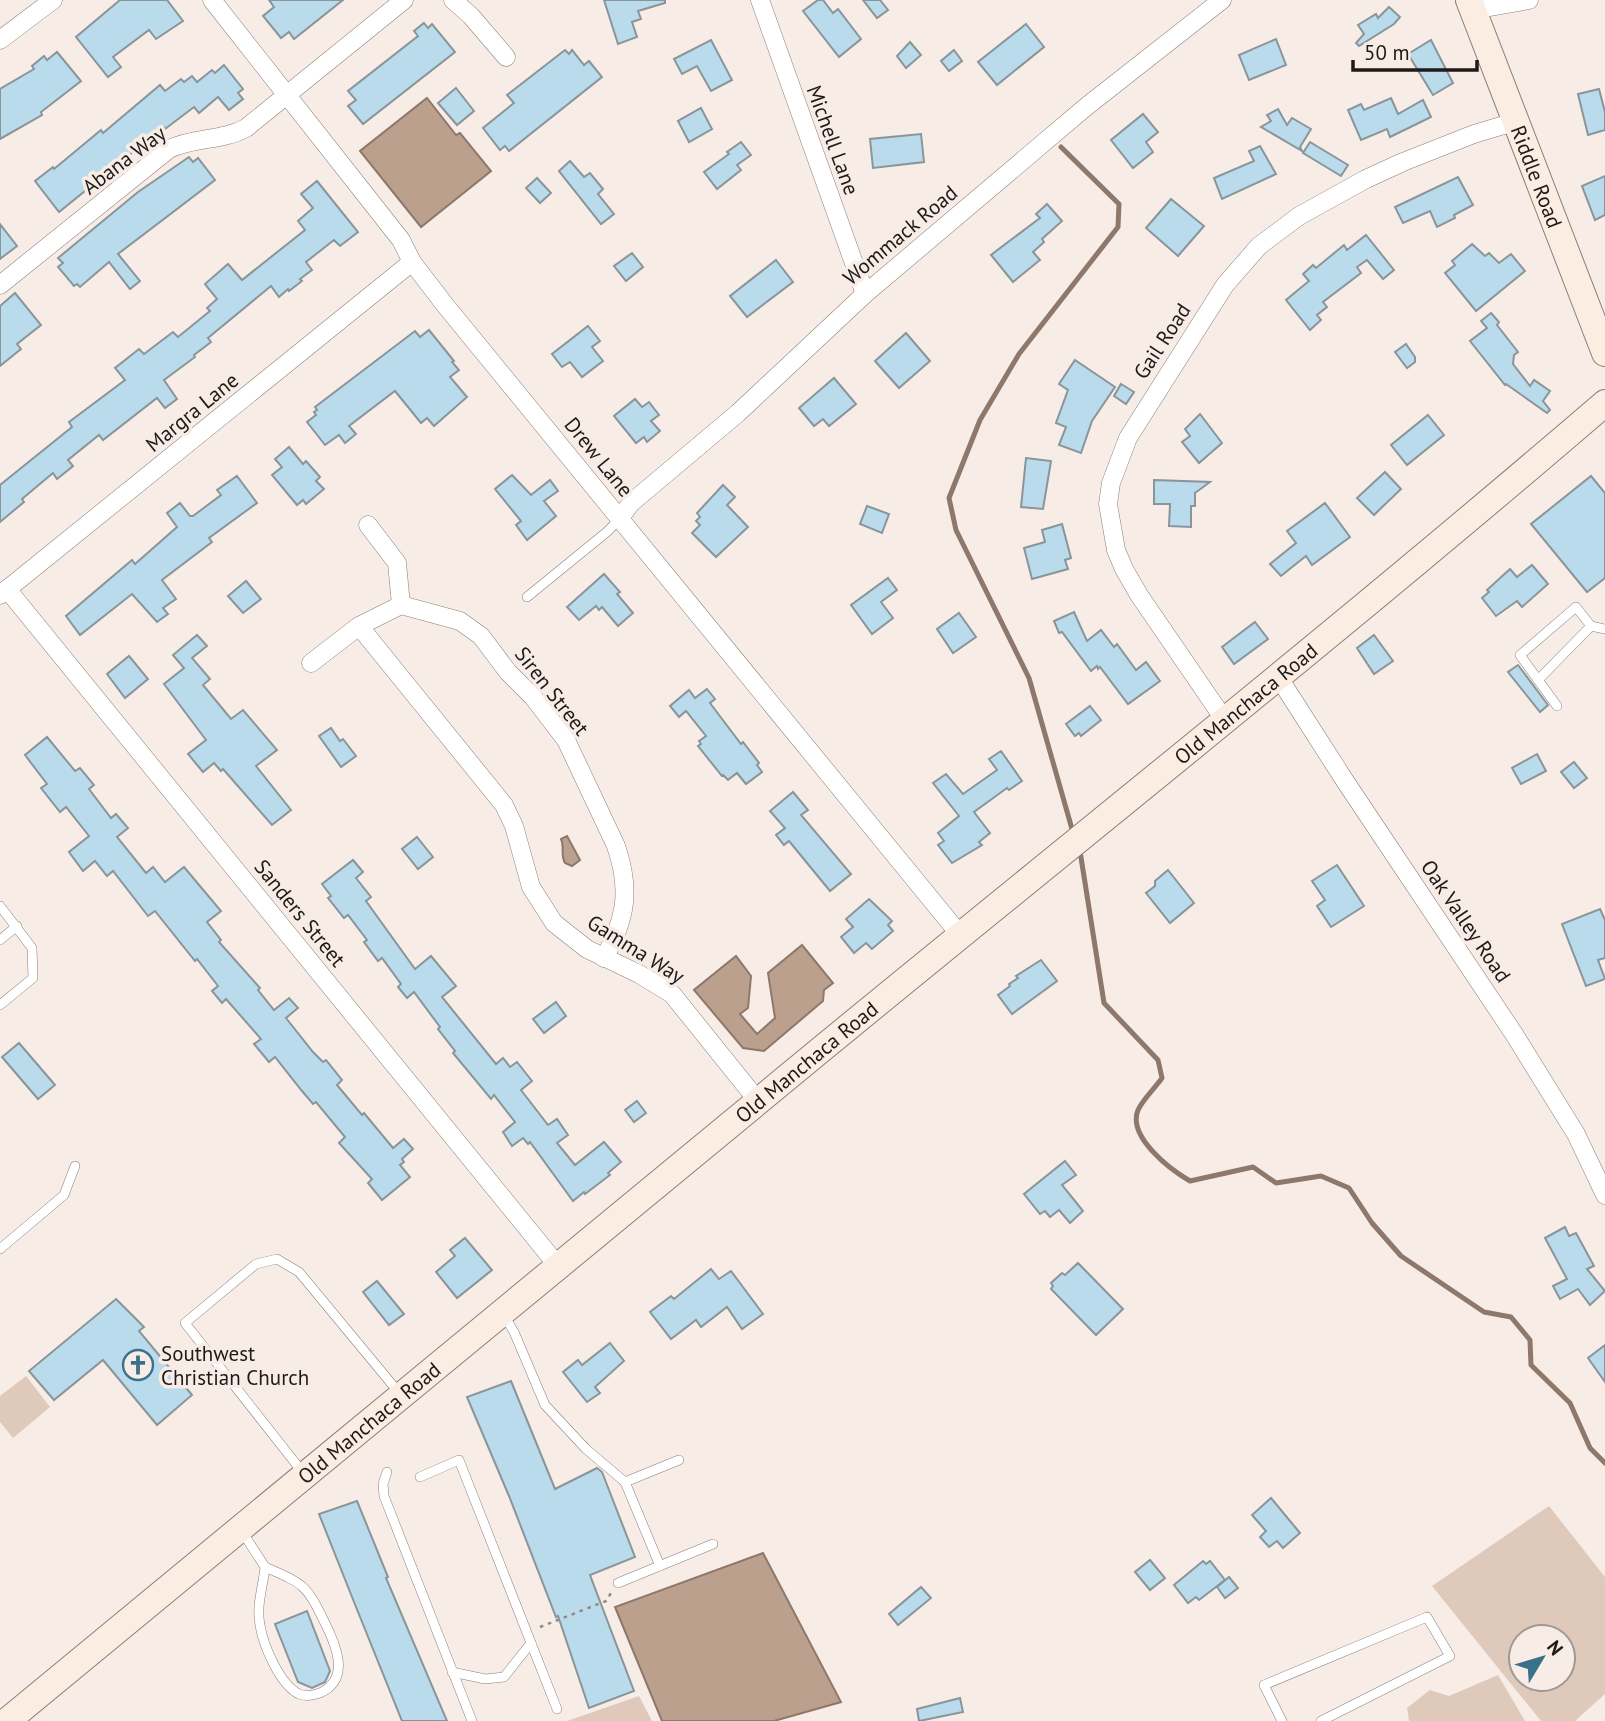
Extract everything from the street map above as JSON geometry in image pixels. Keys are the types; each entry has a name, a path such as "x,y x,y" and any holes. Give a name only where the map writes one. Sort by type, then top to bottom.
{"street":[{"path":"0,40 53,0"},
{"name":"Drew Lane","path":"212,0 401,240 412,262 961,936"},
{"name":"Abana Way","path":"0,285 169,149 193,140 239,132 404,0"},
{"path":"453,0 471,16 506,58"},
{"name":"Michell Lane","path":"760,0 864,294"},
{"name":"Wommack Road","path":"620,518 631,503 721,428 864,294 1087,106 1222,0"},
{"path":"1471,5 1529,0"},
{"name":"Riddle Road","path":"1471,5 1605,353"},
{"name":"Gail Road","path":"1226,722 1139,594 1116,550 1108,504 1111,483 1128,438 1226,285 1253,253 1279,229 1366,178 1474,134 1514,122"},
{"name":"Margra Lane","path":"4,592 412,262"},
{"name":"Old Manchaca Road","path":"7,1721 758,1101 1226,722 1436,548 1605,403"},
{"path":"311,663 359,626 401,605 397,563 368,525"},
{"name":"Sanders Street","path":"4,592 558,1266"},
{"name":"Siren Street","path":"401,605 444,615 471,627 533,697 566,740 616,846 625,880 621,922 604,958"},
{"name":"Gamma Way","path":"359,626 504,804 514,826 530,887 554,923 587,949 639,974 672,995 758,1101"},
{"name":"Oak Valley Road","path":"1279,678 1527,1054 1576,1134 1605,1195"}],"lane":[{"path":"527,597 608,531 620,518"},
{"path":"1557,706 1520,655 1576,607 1591,626 1605,629"},
{"path":"1538,680 1591,626"},
{"path":"0,906 32,948 33,978 0,1005"},
{"path":"0,940 17,926"},
{"path":"0,1249 64,1195 75,1166"},
{"path":"305,1475 185,1323 256,1264 277,1259 299,1272 401,1396"},
{"path":"502,1312 514,1332 545,1405 586,1449 625,1482 660,1566"},
{"path":"420,1477 459,1460 557,1709"},
{"path":"625,1482 679,1460"},
{"path":"387,1472 383,1484 384,1496 472,1721"},
{"path":"240,1528 265,1567 296,1580 308,1590 336,1645 339,1669 334,1681 324,1691 301,1695 291,1688 266,1650 259,1623 259,1599 265,1567"},
{"path":"618,1583 713,1544"},
{"path":"1282,1721 1264,1685 1427,1617 1450,1656 1321,1721"},
{"path":"452,1672 485,1679 504,1677 531,1643"}],"path":[{"path":"527,1632 606,1601 618,1583"}],"shaded area":[{"path":"427,98 456,135 460,133 491,171 421,227 360,151"},
{"path":"567,836 580,860 572,866 565,863 563,857 561,839"},
{"path":"802,945 833,983 824,990 823,1001 764,1051 743,1048 694,990 736,956 751,976 748,1008 740,1014 757,1034 775,1018 768,973"},
{"path":"26,1376 50,1407 13,1438 0,1422 0,1396"},
{"path":"1549,1506 1605,1577 1605,1694 1575,1721 1541,1721 1518,1693 1577,1693 1577,1623 1507,1623 1507,1679 1432,1586"},
{"path":"763,1553 841,1702 774,1721 662,1721 615,1607"},
{"path":"1498,1675 1525,1721 1409,1721 1407,1708 1430,1690 1449,1696"},
{"path":"639,1696 652,1721 567,1721"}],"building":[{"path":"120,0 167,0 183,21 156,39 149,30 113,57 121,67 108,77 76,37"},
{"path":"269,0 343,0 294,39 289,32 281,38 263,16 274,7"},
{"path":"604,0 665,0 665,3 638,11 641,19 632,22 637,37 618,44"},
{"path":"818,0 823,0 833,13 838,9 861,39 839,57 803,11"},
{"path":"863,0 880,0 888,10 877,18"},
{"path":"1389,7 1400,17 1394,24 1359,46 1356,43 1364,34 1358,25 1376,14 1378,18"},
{"path":"424,23 428,28 432,24 455,52 363,124 348,106 356,100 348,91 418,36 414,31"},
{"path":"1026,24 1044,47 997,85 978,62"},
{"path":"1276,39 1286,65 1249,80 1239,55"},
{"path":"711,40 732,80 711,91 697,66 682,74 674,59"},
{"path":"1431,40 1453,83 1433,95 1408,54"},
{"path":"910,42 921,55 906,68 897,56"},
{"path":"565,50 569,54 572,50 584,65 589,61 602,77 509,151 505,146 500,150 483,128 514,103 507,95"},
{"path":"954,50 962,61 949,71 941,61"},
{"path":"57,52 81,81 41,112 42,115 0,139 0,89 34,69 32,66 44,56 47,60"},
{"path":"224,65 243,89 238,93 243,99 229,110 218,97 199,113 194,107 165,129 164,127 59,212 35,181 53,167 54,169 101,130 103,133 160,85 165,91 181,79 184,82 192,76 197,82 212,70 215,73"},
{"path":"456,88 474,111 457,125 438,103"},
{"path":"1599,89 1605,112 1605,130 1588,135 1578,94"},
{"path":"1391,98 1398,114 1423,100 1431,117 1390,137 1387,129 1361,140 1348,110 1361,104 1364,110"},
{"path":"701,108 712,129 689,142 678,121"},
{"path":"1278,109 1287,125 1292,118 1311,129 1300,147 1302,151 1261,127 1271,121 1267,115"},
{"path":"1143,114 1158,132 1146,142 1153,152 1133,168 1111,140"},
{"path":"921,134 924,162 873,168 870,139"},
{"path":"741,142 751,155 737,165 741,170 717,189 704,172"},
{"path":"1310,142 1348,165 1341,176 1303,153"},
{"path":"1260,146 1276,174 1222,199 1214,178 1254,161 1249,151"},
{"path":"189,157 193,162 198,158 215,180 118,254 140,281 130,289 109,262 80,287 77,284 74,286 58,267 63,263 58,258 138,192"},
{"path":"570,161 584,177 590,173 603,189 598,194 614,214 601,224 559,171"},
{"path":"1605,176 1605,215 1595,220 1582,186"},
{"path":"1458,177 1473,205 1437,227 1430,211 1403,223 1395,207"},
{"path":"537,178 551,193 540,203 526,188"},
{"path":"317,181 358,232 340,246 334,240 306,262 312,270 289,291 288,289 279,297 271,286 208,338 211,342 164,380 177,399 165,408 157,398 103,440 99,435 68,460 73,466 57,479 53,473 0,522 0,485 72,427 69,422 125,380 115,368 139,349 144,354 173,332 178,337 210,311 207,308 217,299 205,284 228,264 242,280 305,230 298,221 313,208 301,194"},
{"path":"1171,199 1204,226 1178,256 1146,228"},
{"path":"1047,204 1062,221 1042,239 1044,242 1033,252 1040,260 1013,282 991,255 1040,218 1036,214"},
{"path":"0,224 17,246 0,259"},
{"path":"1366,235 1394,270 1383,279 1367,260 1357,267 1361,273 1323,302 1327,307 1317,315 1321,320 1310,330 1286,300 1309,281 1303,274 1313,265 1316,268 1344,245 1347,250"},
{"path":"1472,244 1485,256 1489,253 1499,263 1511,254 1525,271 1476,311 1445,273 1455,265 1452,261"},
{"path":"632,253 643,267 626,281 614,266"},
{"path":"776,260 793,282 747,317 730,296"},
{"path":"15,293 41,325 17,344 21,349 0,366 0,306"},
{"path":"1491,313 1518,352 1514,355 1513,364 1530,386 1534,380 1550,391 1543,401 1550,410 1547,413 1505,385 1470,341 1487,328 1481,321"},
{"path":"588,326 600,341 592,347 603,361 582,377 570,362 562,367 552,354"},
{"path":"429,330 454,361 452,362 459,370 450,377 467,397 434,426 427,418 421,423 395,391 349,426 356,434 345,443 339,435 325,445 307,422 316,415 315,407 415,331 420,337"},
{"path":"906,333 930,361 899,388 875,361"},
{"path":"1406,344 1415,357 1415,362 1407,368 1395,352"},
{"path":"1075,360 1115,387 1092,421 1081,453 1059,445 1066,427 1056,423 1068,390 1059,384"},
{"path":"834,378 856,404 829,426 823,419 814,426 799,408"},
{"path":"1121,384 1134,392 1126,404 1114,396"},
{"path":"635,399 642,407 649,402 659,415 651,421 660,431 647,442 644,437 636,443 614,416"},
{"path":"1200,414 1222,443 1199,463 1182,442 1190,436 1185,429"},
{"path":"1428,415 1444,435 1407,465 1391,445"},
{"path":"289,447 303,464 306,461 320,477 316,481 324,489 306,504 303,500 297,505 272,475 282,467 275,459"},
{"path":"1026,458 1051,461 1043,509 1021,507"},
{"path":"1385,472 1401,489 1374,515 1357,498"},
{"path":"512,475 531,495 550,480 558,491 544,501 556,516 527,540 516,525 521,521 495,489"},
{"path":"237,476 257,503 209,538 212,542 162,580 176,599 163,608 168,614 157,622 132,594 80,635 66,616 132,560 135,564 177,527 167,513 180,503 190,516 193,516 221,495 217,490"},
{"path":"1591,476 1605,493 1605,578 1587,592 1531,524"},
{"path":"1154,480 1210,482 1195,493 1195,506 1191,506 1191,527 1169,526 1170,504 1154,504"},
{"path":"723,485 735,497 727,505 748,527 716,557 692,533 700,525 696,521 700,517 697,513"},
{"path":"1325,503 1350,537 1312,565 1306,556 1281,576 1270,564 1296,543 1287,531"},
{"path":"867,506 889,514 882,533 860,524"},
{"path":"1062,524 1071,558 1065,560 1068,569 1032,579 1024,548 1045,542 1042,530"},
{"path":"1532,565 1548,584 1522,607 1517,601 1496,616 1482,598 1489,592 1487,590 1510,569 1517,577"},
{"path":"604,574 633,613 618,626 602,607 599,610 596,606 579,620 567,607"},
{"path":"888,578 897,590 881,602 893,618 872,634 851,605"},
{"path":"246,581 261,599 243,613 228,596"},
{"path":"1074,612 1087,641 1101,630 1114,647 1117,644 1136,670 1146,662 1160,681 1128,704 1100,667 1098,669 1097,666 1091,671 1062,632 1059,633 1054,621"},
{"path":"959,613 976,637 953,653 937,629"},
{"path":"1255,622 1268,639 1234,664 1222,647"},
{"path":"197,635 207,646 192,658 210,679 203,685 231,719 243,710 277,750 256,766 291,810 272,825 223,769 221,771 214,763 203,772 188,754 206,740 164,684 184,668 173,655"},
{"path":"1374,635 1393,661 1374,674 1357,648"},
{"path":"129,656 148,679 125,698 107,674"},
{"path":"1518,665 1548,705 1540,712 1508,672"},
{"path":"707,689 715,699 710,703 759,763 757,765 762,772 746,784 737,773 728,780 722,776 698,746 701,744 699,741 706,736 686,711 679,717 670,706 689,690 695,698"},
{"path":"1090,706 1101,720 1081,736 1079,733 1075,736 1066,724"},
{"path":"331,728 356,756 341,767 319,736"},
{"path":"47,737 75,771 80,768 94,785 89,789 111,818 116,814 128,828 117,837 146,873 153,867 165,882 184,867 221,911 207,922 221,940 219,942 260,988 258,990 274,1010 289,998 298,1008 286,1018 313,1052 323,1062 326,1060 342,1080 337,1085 393,1148 404,1139 413,1149 402,1159 404,1162 400,1165 410,1177 382,1200 368,1183 372,1179 339,1143 345,1137 316,1102 313,1104 275,1057 269,1062 254,1044 261,1039 226,999 222,1003 212,991 218,986 155,911 148,916 113,871 107,876 95,861 83,871 69,852 89,836 66,807 60,812 41,788 47,784 25,755"},
{"path":"1001,751 1022,781 1009,790 1007,788 974,812 990,833 979,842 982,845 952,863 938,845 944,841 938,833 959,816 933,783 946,774 963,794 997,770 989,759"},
{"path":"1537,754 1546,771 1521,784 1512,768"},
{"path":"1574,762 1587,778 1574,788 1561,772"},
{"path":"793,792 808,810 801,815 851,874 830,891 789,841 784,845 776,835 785,828 770,811"},
{"path":"417,837 433,857 418,869 402,849"},
{"path":"353,860 363,872 356,878 371,897 366,901 415,969 431,956 456,986 442,997 496,1064 503,1058 510,1067 517,1062 532,1081 521,1090 548,1125 557,1119 568,1135 557,1143 575,1165 604,1142 621,1162 608,1173 610,1175 585,1194 584,1192 573,1201 530,1142 528,1144 523,1138 512,1146 503,1132 515,1122 494,1095 491,1099 453,1053 455,1051 438,1029 440,1027 414,992 407,998 398,987 401,984 382,958 378,961 364,942 367,940 348,915 344,918 328,898 331,896 322,884"},
{"path":"1337,865 1364,906 1331,927 1317,906 1325,900 1312,881"},
{"path":"1168,870 1194,903 1170,923 1146,893"},
{"path":"869,899 892,921 888,925 893,931 872,949 866,943 854,953 841,937 853,927 846,919"},
{"path":"1600,909 1605,920 1605,958 1598,960 1605,979 1586,986 1562,924"},
{"path":"1041,960 1057,981 1012,1014 998,995 1018,978 1016,976"},
{"path":"556,1002 566,1016 544,1033 533,1019"},
{"path":"19,1043 55,1085 38,1099 2,1057"},
{"path":"637,1101 646,1113 634,1122 625,1110"},
{"path":"1065,1161 1076,1175 1062,1185 1083,1211 1070,1223 1059,1210 1050,1217 1045,1211 1040,1214 1024,1194"},
{"path":"1565,1227 1569,1236 1576,1233 1594,1266 1587,1269 1605,1291 1590,1305 1578,1289 1560,1299 1553,1286 1567,1279 1545,1238"},
{"path":"465,1238 492,1270 457,1298 436,1272 455,1256 450,1250"},
{"path":"1078,1263 1123,1309 1096,1335 1051,1289 1051,1283"},
{"path":"711,1269 719,1279 731,1271 763,1314 742,1329 727,1307 701,1327 696,1320 671,1339 650,1312 671,1296 674,1299"},
{"path":"377,1281 404,1314 389,1325 363,1292"},
{"name":"Southwest Christian Church","path":"116,1299 144,1327 139,1331 192,1395 157,1425 103,1360 54,1400 29,1371"},
{"path":"610,1343 624,1361 595,1387 600,1393 587,1402 563,1372 578,1360 582,1365"},
{"path":"1605,1345 1605,1382 1588,1358"},
{"path":"511,1381 555,1489 597,1468 602,1472 635,1557 590,1575 634,1691 589,1708 558,1616 556,1617 467,1397"},
{"path":"1271,1498 1300,1533 1283,1548 1277,1541 1269,1547 1260,1537 1266,1531 1252,1515"},
{"path":"357,1501 388,1577 386,1578 447,1721 402,1721 319,1514"},
{"path":"1150,1560 1165,1578 1150,1590 1135,1572"},
{"path":"1203,1561 1206,1564 1210,1561 1225,1580 1199,1600 1196,1597 1188,1603 1174,1585"},
{"path":"1229,1577 1238,1588 1225,1598 1217,1587"},
{"path":"921,1587 931,1598 898,1625 889,1614"},
{"path":"307,1611 330,1671 325,1682 312,1688 298,1682 275,1624"},
{"path":"960,1698 963,1712 919,1721 917,1709"}],"waterway":[{"path":"1061,147 1119,204 1118,227 1019,354 980,420 949,498 956,530 1029,678 1072,829"},
{"path":"1080,851 1104,1003 1158,1060 1162,1078 1140,1106 1136,1120 1139,1131 1153,1152 1190,1181 1253,1167 1276,1183 1321,1176 1349,1188 1372,1223 1401,1256 1484,1312 1511,1317 1530,1340 1531,1365 1570,1403 1590,1448 1605,1463"}],"place":[{"name":"Southwest Christian Church","path":"138,1365"}]}
